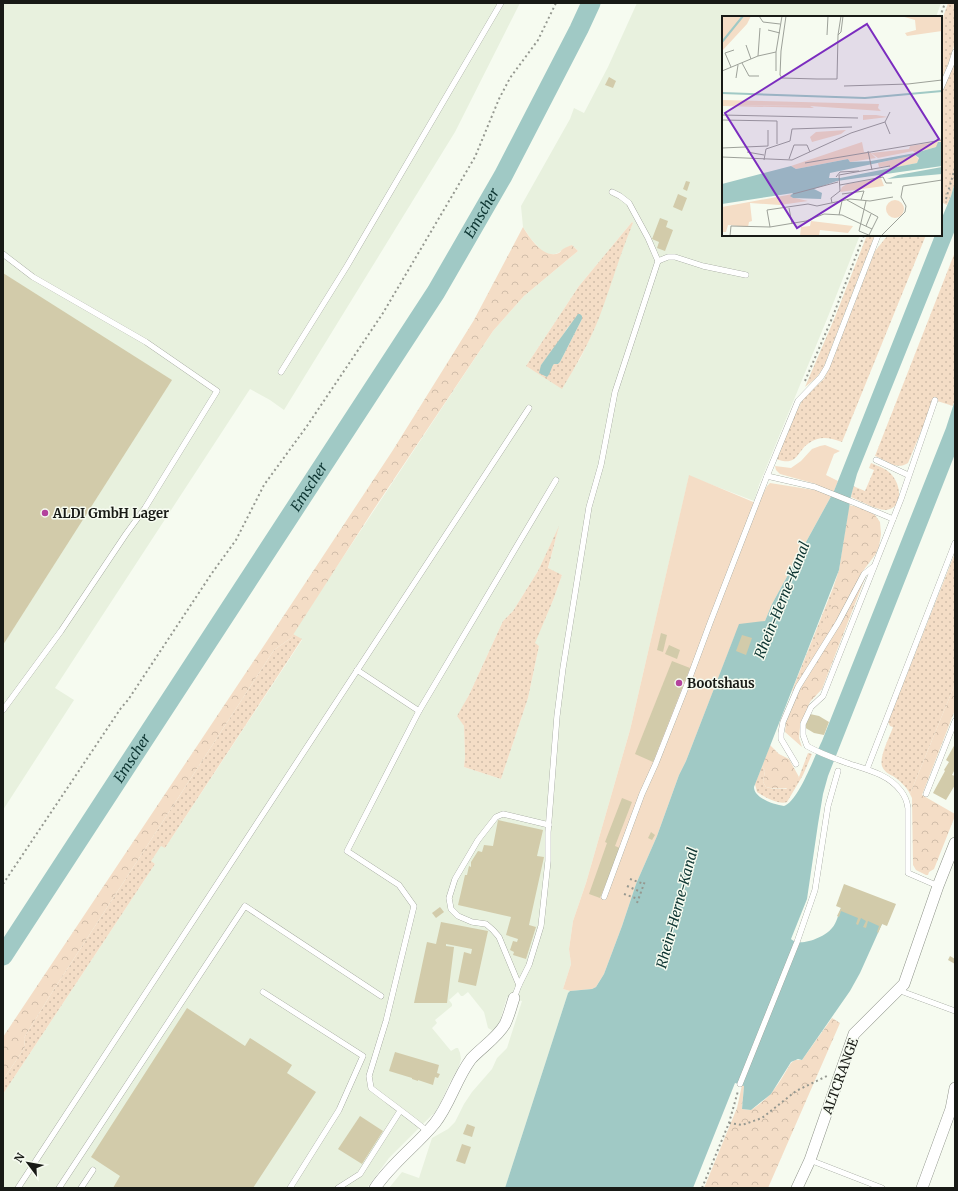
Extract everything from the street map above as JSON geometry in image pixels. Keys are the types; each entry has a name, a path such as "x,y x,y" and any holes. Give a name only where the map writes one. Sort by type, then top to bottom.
{"street":[{"name":"ALTCRANGE","path":"797,1188 810,1160 854,1034 904,984 938,886 955,843"},
{"path":"376,1188 388,1172 427,1131 442,1112 470,1061 481,1048 496,1036 504,1025 514,998"},
{"path":"922,1188 951,1109 955,1088"}],"lane":[{"path":"281,372 347,266 501,3"},
{"path":"942,86 955,52"},
{"path":"514,998 529,964 541,926 548,861 549,825 557,716 562,675 589,507 601,465 615,392 658,261 648,238 629,203 612,192"},
{"path":"604,897 642,794 656,763 712,616 798,401 821,377 826,367 878,236"},
{"path":"3,254 33,277 146,342 217,391 144,508 61,631 3,710"},
{"path":"658,261 668,257 675,257 703,266 746,275"},
{"path":"936,400 908,475 901,499 823,696 811,707 803,724 803,736 807,746 816,751 882,774 901,790 906,798 908,808 908,873 938,886"},
{"path":"18,1188 529,408"},
{"path":"876,460 908,475"},
{"path":"767,476 815,487 855,502 893,519"},
{"path":"427,1131 371,1088 369,1076 386,1021 414,906 399,885 347,851 419,711 556,480"},
{"path":"867,769 955,543"},
{"path":"796,764 781,739 783,722 798,687 838,623 864,574 875,565"},
{"path":"357,670 419,711"},
{"path":"926,794 955,721"},
{"path":"740,1084 797,942 815,890 828,806 838,771"},
{"path":"519,985 499,937 486,924 472,922 458,916 451,909 449,898 455,879 478,840 496,817 503,814 549,825"},
{"path":"59,1188 245,906 381,996"},
{"path":"898,990 955,1011"},
{"path":"264,992 362,1056 339,1110 290,1188"},
{"path":"338,1188 360,1174 400,1111"},
{"path":"810,1160 882,1188"},
{"path":"81,1188 93,1170"}],"path":[{"path":"3,884 212,573 236,540 264,486 308,426 383,313 475,157 499,99 510,78 538,40 556,3"},
{"path":"940,16 945,3"},
{"path":"946,199 955,168"},
{"path":"802,396 806,380 833,316 864,236"},
{"path":"630,879 644,884"},
{"path":"637,903 645,881"},
{"path":"627,886 641,892"},
{"path":"624,894 638,899"},
{"path":"729,1123 742,1125 762,1118 796,1092 842,1068"},
{"path":"702,1188 729,1123 740,1084"}],"shaded area":[{"path":"3,3 520,3 455,132 284,410 250,389 55,688 74,700 3,810"},
{"path":"637,3 941,3 936,16 722,16 722,236 860,236 759,485 754,501 689,476 630,730 586,883 573,921 569,949 571,964 563,989 570,991 568,993 505,1188 389,1188 402,1172 419,1178 432,1138 448,1129 455,1122 472,1092 492,1069 497,1058 507,1048 522,1001 507,997 495,1032 488,1028 484,1012 468,992 461,996 458,992 449,1000 452,1006 435,1020 437,1023 432,1028 451,1051 458,1048 461,1059 459,1066 434,1114 389,1158 367,1188 3,1188 3,1094 155,864 150,861 161,845 165,848 302,640 293,634 302,619 493,331 524,296 578,251 572,245 555,254 547,254 542,251 523,227 521,206 570,119 574,108 584,113 608,67","holes":["632,222 633,223 593,332 581,357 562,388 526,366 579,286","558,529 548,569 562,575 554,598 534,644 539,646 528,698 501,779 464,767 464,726 458,716 503,621 513,611 538,571"]}],"green space":[{"path":"948,3 955,3 955,41 952,54 942,79 942,20"},
{"path":"955,61 955,182 947,205 942,202 942,93"},
{"path":"632,222 633,223 595,327 582,354 562,389 526,366 579,286","holes":["582,319 560,362 553,365 541,365 555,348 568,327"]},
{"path":"523,227 538,246 548,253 559,253 564,248 572,245 578,251 524,296 493,331 372,512 291,638 274,650 51,994 24,1038 25,1047 3,1080 3,1037 393,450 474,320"},
{"path":"867,236 875,236 823,369 815,379 805,387 835,317"},
{"path":"887,236 926,236 842,442 830,438 813,440 793,460 783,461 776,459 792,420 803,399 824,379 875,251"},
{"path":"955,252 955,400 953,406 934,400 908,463 899,466 891,464 875,456"},
{"path":"825,445 840,451 834,454 826,475 838,481 834,491 772,604 765,621 735,635 686,761 679,775 657,836 636,884 604,974 596,987 592,989 570,991 563,989 571,964 569,949 573,921 586,883 630,730 689,475 758,504 770,483 814,490 816,484 780,474 776,470 775,466 791,468 801,461 812,449"},
{"path":"871,463 888,471 897,483 899,489 898,500 896,505 891,509 878,509 851,497 853,486 865,491 874,470 869,468"},
{"path":"849,505 871,512 880,522 881,534 879,547 863,571 837,620 803,676 837,590 833,588 839,570"},
{"path":"559,526 548,568 562,575 535,643 539,646 528,698 501,779 464,767 464,726 457,716 469,695 503,621 513,611 538,571"},
{"path":"955,553 955,684 910,794 903,784 886,772 882,766 881,762 883,752 893,727 890,726 888,722"},
{"path":"867,573 822,689 810,702 800,727 799,738 802,747 785,732 786,722 799,688"},
{"path":"833,588 838,590 803,676 791,693"},
{"path":"293,634 302,639 165,848 161,846 151,861 155,864 3,1094 3,1080 25,1047 24,1038 51,994 274,650 291,638"},
{"path":"955,684 955,710 922,795 955,814 955,816 934,869 926,875 916,870 913,865 912,798 910,794"},
{"path":"770,745 779,754 789,759 799,777 792,787 769,788 766,787 763,782 765,771 762,766"},
{"path":"808,753 812,754 803,775 787,802 784,803 767,798 757,792 755,784 762,766 765,771 763,782 766,787 786,789 799,777"},
{"path":"832,1018 840,1023 768,1188 704,1188 737,1108 742,1085 744,1086 742,1109 751,1110 770,1095 791,1063 795,1060 802,1060"}],"water":[{"name":"Rhein-Herne-Kanal","path":"955,182 955,230 857,474 851,496 839,570 754,787 755,791 761,798 784,806 795,796 806,777 822,741 946,428 955,400 955,454 828,776 823,794 807,899 791,939 796,942 806,942 825,934 834,926 841,908 882,924 860,973 850,991 802,1060 798,1059 791,1062 771,1094 751,1110 742,1109 744,1086 735,1083 693,1188 505,1188 568,993 570,991 592,989 596,987 604,974 636,884 657,836 679,775 686,761 739,624 765,621 772,604 834,491 935,236 942,236 942,218"},
{"path":"578,314 582,316 582,319 560,362 558,364 554,364 547,377 539,373 541,365"}],"building":[{"path":"609,77 616,81 613,88 605,85"},
{"path":"686,181 690,182 687,191 683,189"},
{"path":"678,194 687,198 682,211 673,207"},
{"path":"660,218 668,221 666,227 673,230 665,251 657,248 659,242 652,239"},
{"name":"ALDI GmbH Lager","path":"3,273 172,380 3,645"},
{"path":"661,633 667,635 663,652 657,650"},
{"path":"742,635 752,638 746,655 736,651"},
{"path":"669,645 680,650 677,659 665,654"},
{"path":"672,661 690,668 653,762 635,754"},
{"path":"810,714 819,716 829,722 824,735 814,733 804,727"},
{"path":"955,744 955,769 952,775 955,776 955,785 946,800 933,793 945,771 944,770 949,762 946,760"},
{"path":"622,798 632,802 615,846 620,848 600,898 589,894 607,843 605,842"},
{"path":"498,820 543,830 537,856 544,857 529,925 536,927 526,959 513,955 514,952 510,950 513,941 517,942 518,939 506,935 511,917 458,905 465,875 467,875 469,866 471,867 471,862 478,851 482,852 484,845 493,846"},
{"path":"651,832 655,835 652,840 648,838"},
{"path":"844,884 896,904 887,926 882,924 878,933 879,926 868,921 866,928 863,927 866,921 861,918 858,925 856,924 858,918 841,911 839,917 837,916 841,908 836,906"},
{"path":"440,907 444,912 436,918 432,913"},
{"path":"441,922 488,931 476,986 458,982 464,952 471,954 472,949 446,944 446,946 454,947 447,1003 414,1003 427,942 436,944"},
{"path":"950,956 955,959 955,964 948,960"},
{"path":"187,1008 245,1046 250,1038 292,1065 287,1073 316,1092 253,1188 113,1188 120,1176 91,1157"},
{"path":"395,1052 439,1065 437,1073 440,1074 438,1078 435,1077 433,1085 389,1071"},
{"path":"360,1116 383,1131 362,1164 338,1149"},
{"path":"467,1124 475,1127 472,1137 463,1134"},
{"path":"462,1144 471,1147 465,1164 456,1161"}],"waterway":[{"name":"Emscher","path":"3,956 436,292 503,176 591,3"}],"place":[{"name":"ALDI GmbH Lager","path":"45,513"},
{"name":"Bootshaus","path":"679,683"}]}
